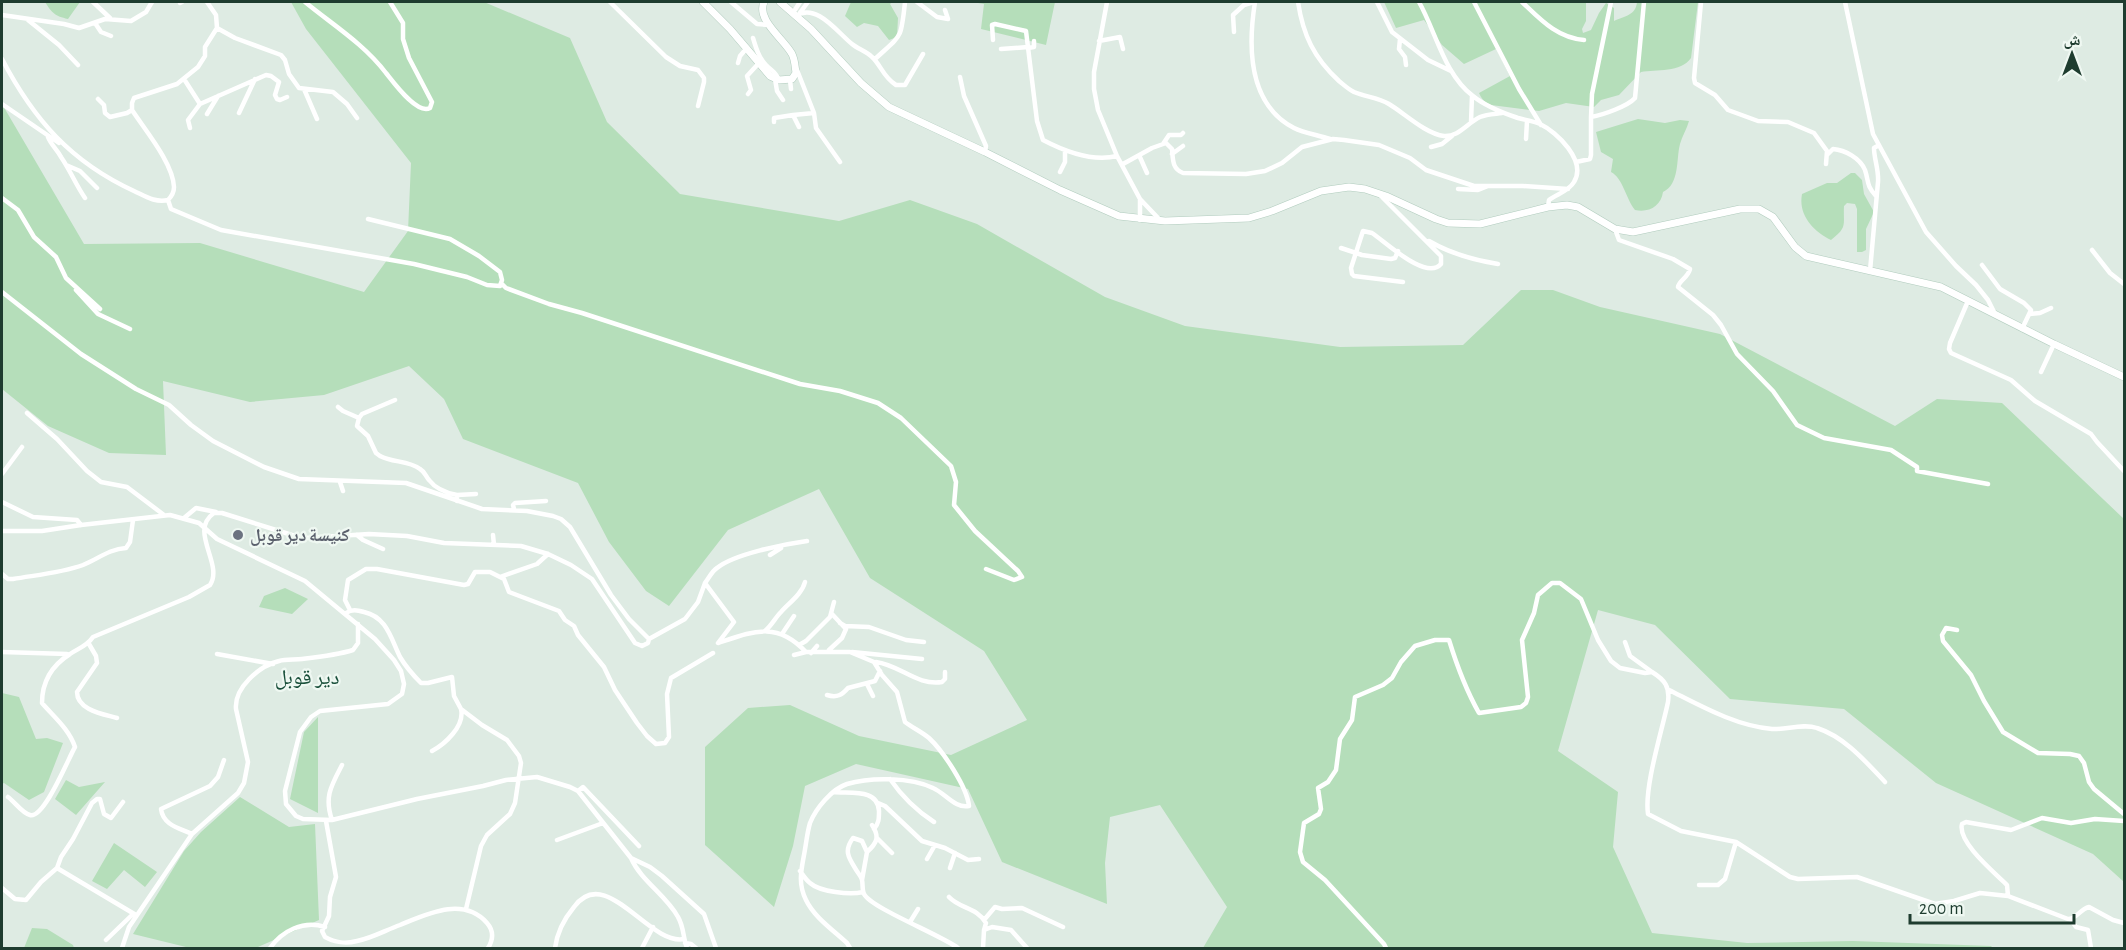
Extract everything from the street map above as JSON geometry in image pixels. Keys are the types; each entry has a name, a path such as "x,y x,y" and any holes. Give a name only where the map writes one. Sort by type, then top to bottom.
{"street":[{"path":"93,2 110,18"},
{"path":"2,15 79,28 110,18 131,21 146,12 152,2"},
{"path":"168,200 173,194 172,176 164,158 132,110 132,103 134,98 177,84 192,74 203,60 206,47 217,28 216,15 207,2"},
{"path":"306,2 359,44 405,96 422,110 426,110 430,108 432,102 409,58 404,44 403,23 390,2"},
{"path":"610,2 670,60 700,72 704,82 698,106"},
{"path":"703,2 730,29 758,64 777,80 790,80"},
{"path":"731,2 758,24 770,25"},
{"path":"764,2 763,13 791,52 814,113 819,133 840,162"},
{"path":"780,2 796,14 870,92 889,107 1119,216 1161,221 1248,218 1321,191 1340,188 1358,188 1378,193 1436,219 1461,225 1492,222 1548,207 1567,205 1578,207 1615,230 1633,232 1740,209 1759,209 1773,217 1794,247 1806,256 1941,287 2022,329 2124,377"},
{"path":"796,14 800,2"},
{"path":"796,14 808,2"},
{"path":"874,59 900,36 903,28 905,2"},
{"path":"917,2 937,17 948,19 945,10"},
{"path":"1107,2 1096,55 1094,89 1098,110 1140,199 1161,221"},
{"path":"1234,32 1233,15 1248,3 1255,2 1251,62 1257,84 1272,111 1290,126 1332,139 1379,145 1410,158 1418,166 1467,184 1568,189"},
{"path":"1298,2 1300,18 1310,44 1330,73 1353,91 1388,103 1440,135 1452,136"},
{"path":"1377,2 1392,32 1428,60 1451,71"},
{"path":"1419,2 1430,21 1451,71 1472,96 1502,113 1541,125"},
{"path":"1474,2 1519,89 1541,125 1569,149 1576,162 1575,181 1568,189 1549,200 1548,207"},
{"path":"1522,2 1542,21 1561,34 1584,40"},
{"path":"1531,2 1531,10"},
{"path":"1576,162 1590,159 1592,156 1592,94 1611,2"},
{"path":"1592,117 1623,106 1635,98 1644,2"},
{"path":"1701,2 1695,83 1715,95 1728,110 1758,121 1788,122 1814,133 1828,154"},
{"path":"1845,2 1861,71 1870,125 1879,145 1926,232 1976,285 1996,315"},
{"path":"796,14 807,13 820,17 832,25 842,38 874,59 881,71 896,85 903,86 923,54"},
{"path":"28,20 59,45 78,65"},
{"path":"95,23 101,32 111,36"},
{"path":"993,40 992,25 998,24 1026,32 1037,121 1043,140 1065,150 1093,157 1118,156"},
{"path":"217,28 235,38 281,55 289,74 299,88 333,92 343,100 357,118"},
{"path":"1099,41 1120,37 1123,50"},
{"path":"753,38 757,53 766,65 776,72 775,87 783,100"},
{"path":"1400,39 1400,50 1405,57 1406,64"},
{"path":"1001,49 1034,47 1034,41"},
{"path":"738,63 746,49"},
{"path":"2,59 41,120 64,146"},
{"path":"748,94 751,90 747,76 758,64"},
{"path":"791,89 790,80 796,73 795,64"},
{"path":"190,128 188,120 200,104 266,75 279,82 275,95 277,99 287,97"},
{"path":"960,77 964,96 986,146 985,152"},
{"path":"184,79 200,104"},
{"path":"239,113 255,79"},
{"path":"304,89 317,119"},
{"path":"207,114 218,96"},
{"path":"1471,122 1472,96"},
{"path":"98,99 104,105 105,114 110,117 132,110"},
{"path":"2,104 121,185 154,200 168,200"},
{"path":"774,122 774,118 814,113"},
{"path":"1431,147 1442,144 1482,116 1502,113"},
{"path":"793,115 799,127"},
{"path":"1526,139 1527,121"},
{"path":"1123,164 1163,144 1169,135 1183,133"},
{"path":"48,136 85,198"},
{"path":"1163,144 1171,147 1174,166 1183,173 1246,174 1271,169 1302,147 1332,139"},
{"path":"1870,272 1878,172 1874,148 1879,145"},
{"path":"1173,154 1183,146"},
{"path":"1826,164 1828,154 1833,149 1855,158 1865,171 1868,188 1876,196"},
{"path":"1060,172 1065,162 1065,150"},
{"path":"1139,155 1147,173"},
{"path":"66,165 80,171 97,188"},
{"path":"1458,189 1478,190 1488,186"},
{"path":"1378,193 1441,256 1441,264 1431,270 1426,269 1372,233 1363,231 1351,268 1352,274 1403,282"},
{"path":"2,198 18,210 30,232 56,257 66,278 100,309"},
{"path":"1140,199 1140,219"},
{"path":"168,200 171,209 221,230 414,264 467,277 486,285 500,286 501,272 450,239 368,219"},
{"path":"1615,230 1619,240 1674,259 1690,269 1689,275 1678,284 1678,288 1704,307 1717,320 1737,354 1773,391 1797,425 1815,435 1891,450 1920,471 1988,484"},
{"path":"1421,236 1448,252 1469,259 1498,264"},
{"path":"1341,248 1356,254 1391,259 1395,258 1398,251"},
{"path":"2092,250 2110,273 2124,284"},
{"path":"1982,265 2000,289 2029,306 2031,314 2022,329"},
{"path":"71,283 98,314 130,329"},
{"path":"501,283 506,288 549,304 593,316 800,384 832,389 878,403 900,417 951,466 956,482 954,505 975,531 1022,577 1014,580 986,569"},
{"path":"2,292 81,354 136,388 170,405 191,425 213,441 285,475 306,480 406,483 457,498 476,494"},
{"path":"1968,301 1948,349 1951,353 2011,380 2035,401 2091,434 2124,471"},
{"path":"2031,314 2050,308"},
{"path":"2041,372 2054,344"},
{"path":"395,400 368,411 359,418 357,426 368,436 376,453 380,456 408,462 424,470 434,485 482,509 514,509 553,516 567,524 584,548 611,595 629,619 649,639"},
{"path":"338,407 359,418"},
{"path":"27,413 101,482 127,487 164,515"},
{"path":"2,474 22,447"},
{"path":"340,482 343,491"},
{"path":"514,509 515,503 546,501"},
{"path":"2,502 33,517 77,520 81,525"},
{"path":"184,518 196,508 306,538 357,535 407,536 444,543 521,546 549,554 592,579 635,643 642,646 648,643 649,639 685,619 698,602 705,583 716,568 727,562 791,543 807,542"},
{"path":"8,797 27,815 38,814 49,800 75,747 72,737 42,704 46,678 69,654 89,644 93,637 189,597 210,585 214,572 206,542 205,527 211,515 218,513"},
{"path":"2,531 42,531 164,515 184,518 205,527 217,539 305,581 348,612 375,639 394,660 403,677 404,689 399,698 388,704 316,712 303,727 297,741 285,791 286,804 296,816 303,819 329,821 520,777 537,777 570,787 578,791 643,876 663,896 678,916 682,924 685,943"},
{"path":"2,574 14,579 67,569 83,565 113,549 126,548 130,542 133,520"},
{"path":"357,535 383,549"},
{"path":"493,535 494,544"},
{"path":"770,555 791,543"},
{"path":"500,577 537,564 549,554"},
{"path":"348,612 345,600 348,580 371,568 464,585 468,584 475,572 490,572 504,579 509,591 559,611 565,620 574,626 604,667 615,690 637,723 656,744 665,743 669,737 667,694 671,678 713,653"},
{"path":"765,631 783,609 793,602 805,582"},
{"path":"705,583 734,622 718,643 749,633 765,631 782,634 809,652"},
{"path":"1386,948 1330,885 1303,862 1300,852 1304,823 1319,814 1321,809 1318,788 1328,782 1336,770 1340,740 1352,720 1355,697 1383,685 1392,678 1401,662 1415,646 1441,639 1449,640 1462,682 1479,713 1521,707 1526,703 1528,697 1522,640 1534,613 1538,595 1552,583 1560,583 1581,599 1598,640 1611,661 1620,668 1645,673 1652,672"},
{"path":"827,652 842,638 846,629 832,614 831,607 834,602"},
{"path":"348,612 368,613 380,619 405,664 421,683 453,678 454,696 462,714 449,740 432,751"},
{"path":"800,645 809,639 832,614"},
{"path":"782,634 794,616"},
{"path":"122,948 135,914 192,834 237,793 244,783 248,762 236,700 237,694 260,671 277,661 325,656 353,650 358,643 358,624"},
{"path":"841,626 869,627 906,640 924,642"},
{"path":"1957,630 1946,628 1942,640 1971,675 2003,732 2038,753 2079,756 2094,789 2124,814"},
{"path":"1625,642 1630,656 1664,681 1669,690 1702,707 1752,726 1771,729 1816,727 1854,750 1886,782"},
{"path":"89,644 97,663 77,692 78,699 92,710 117,718"},
{"path":"809,652 817,646"},
{"path":"794,655 809,652 860,651 922,659"},
{"path":"2,652 69,654"},
{"path":"850,652 874,662 891,665 924,681 942,682 945,679 945,672"},
{"path":"217,654 273,664"},
{"path":"850,948 813,912 802,890 800,871 810,822 816,812 833,792 846,784 871,779 890,779 929,786 958,805 969,806 963,785 953,768 932,740 905,722 897,692 874,662"},
{"path":"828,695 835,697 844,694 848,688 874,681 880,671"},
{"path":"867,684 873,696"},
{"path":"1669,690 1650,786 1648,814 1681,831 1736,842 1790,877 1798,879 1825,880 1855,877 1935,904 1954,901 1977,893 2008,896 2071,920 2076,927 2088,930 2091,948"},
{"path":"461,709 503,737 511,745 519,756 521,770 513,808 487,835 481,846 466,909"},
{"path":"192,834 168,824 162,817 161,809 210,786 218,777 224,760"},
{"path":"342,765 328,797 336,877 330,897 329,916 322,931 325,937 341,946 436,912 466,909 482,918 490,926 492,936 488,948"},
{"path":"890,779 901,794 934,822"},
{"path":"578,791 583,787 639,846"},
{"path":"833,792 865,794 876,798 879,822 873,827 877,838 891,853"},
{"path":"2,888 15,899 23,901 57,868 92,803 100,799 104,814 111,818 123,802"},
{"path":"878,803 885,806 922,841 968,860 979,859"},
{"path":"2008,896 2007,885 1970,847 1961,830 1962,824 1966,822 2012,830 2042,818 2072,823 2095,819 2124,821"},
{"path":"557,840 603,823"},
{"path":"862,880 847,855 851,841 856,838 862,841 867,852"},
{"path":"877,838 867,852 862,880 863,892 869,899 945,938 958,948"},
{"path":"1699,885 1718,885 1725,879 1736,842"},
{"path":"927,859 935,845"},
{"path":"950,868 955,853"},
{"path":"631,858 662,876 704,914 716,948"},
{"path":"57,868 135,914"},
{"path":"800,871 810,884 817,887 843,893 863,892"},
{"path":"555,948 560,929 580,897 602,894 631,910 671,939 691,944 696,948"},
{"path":"949,897 959,905 972,908 984,920"},
{"path":"983,948 984,920 995,906 1002,909 1022,908 1063,927"},
{"path":"2071,920 2084,908 2089,907 2113,920 2124,923"},
{"path":"910,922 918,909"},
{"path":"106,940 135,914"},
{"path":"270,948 293,928 310,924 324,927"},
{"path":"642,948 653,927"},
{"path":"984,930 992,927 1011,930 1027,948"}],"green space":[{"path":"45,2 80,2 68,19 54,13"},
{"path":"291,2 484,2 570,38 607,122 680,194 839,221 910,200 977,224 1105,297 1185,326 1340,347 1463,345 1521,290 1553,290 1600,307 1720,334 1895,426 1937,399 2002,403 2124,519 2124,882 2093,854 1936,783 1844,709 1730,699 1655,625 1598,610 1558,751 1618,792 1613,847 1652,933 1747,943 1853,941 1991,946 1993,948 1203,948 1227,907 1160,805 1110,817 1105,863 1107,904 1002,862 968,789 856,764 805,786 793,846 774,907 705,845 705,747 748,708 790,705 859,736 951,755 1027,720 984,651 870,578 819,489 728,530 669,606 646,591 609,542 578,483 463,439 444,399 409,366 324,395 250,402 163,381 166,455 109,453 48,426 2,389 2,104 84,244 200,243 364,292 408,231 411,163 306,29"},
{"path":"851,2 892,2 890,4 898,18 897,37 889,40 878,26 864,23 857,27 845,16"},
{"path":"972,2 1055,2 1046,45 981,29 984,4"},
{"path":"1384,2 1586,2 1586,21 1582,29 1583,33 1591,30 1606,3 1614,8 1614,21 1635,10 1637,2 1698,2 1691,58 1687,63 1668,70 1641,72 1619,95 1601,100 1594,107 1566,103 1539,111 1491,105 1482,98 1479,93 1510,76 1496,49 1464,64 1442,45 1424,20 1396,28"},
{"path":"1638,119 1665,123 1689,121 1680,144 1675,177 1663,192 1657,205 1645,210 1635,210 1619,179 1611,172 1613,159 1601,152 1596,132"},
{"path":"1851,173 1855,173 1862,180 1864,194 1874,212 1866,229 1866,250 1862,252 1857,252 1855,204 1847,203 1844,206 1842,229 1831,240 1808,222 1801,202 1802,194 1827,183 1837,183"},
{"path":"285,588 308,599 292,614 259,607 264,596"},
{"path":"2,693 19,697 36,739 47,738 63,743 44,792 29,800 4,783 2,784"},
{"path":"318,717 318,813 290,799 304,732"},
{"path":"66,780 79,787 105,782 76,815 55,799"},
{"path":"240,797 289,827 315,824 319,920 258,947 190,948 133,934 184,851 201,832"},
{"path":"114,843 157,872 145,887 124,870 107,889 92,881"},
{"path":"32,928 47,929 73,945 74,948 24,948"}],"place":[{"name":"كنيسة دير قوبل","path":"238,535"}],"district":[{"name":"دير قوبل","path":"307,677"}]}
